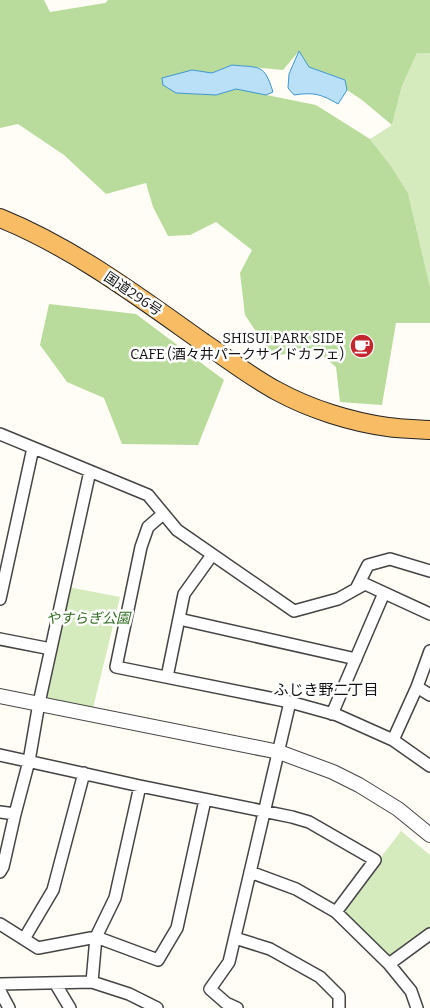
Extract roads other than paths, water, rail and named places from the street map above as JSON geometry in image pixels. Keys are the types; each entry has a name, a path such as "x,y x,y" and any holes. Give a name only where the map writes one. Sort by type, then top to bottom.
{"highway":[{"name":"国道296号","path":"0,218 77,256 277,391 349,419 389,427 430,430"}],"street":[{"path":"0,434 148,495 177,530 294,611 338,599 365,584 430,614"},
{"path":"0,599 32,448"},
{"path":"0,872 3,867 14,814 29,761 39,703 90,471"},
{"path":"164,514 148,527 141,547 116,667 290,702 332,714 393,740 430,766"},
{"path":"167,677 184,594 212,555"},
{"path":"356,589 368,565 390,559 430,571"},
{"path":"332,714 384,593"},
{"path":"179,619 356,660"},
{"path":"0,639 51,649"},
{"path":"393,740 417,687 430,652"},
{"path":"417,687 430,695"},
{"path":"0,696 278,752 333,772 359,785 398,809 430,835"},
{"path":"237,1008 226,1003 210,989 230,962 290,702"},
{"path":"0,755 309,822 375,860 336,912"},
{"path":"24,939 53,890 84,773"},
{"path":"92,982 96,937 115,898 140,786"},
{"path":"0,924 38,948 96,937 158,960 177,928 205,800"},
{"path":"0,812 14,814"},
{"path":"250,872 296,889 336,912 389,964 411,991 417,1008"},
{"path":"389,964 430,934"},
{"path":"235,938 270,949 320,977 338,996 339,1008"},
{"path":"0,984 92,982 129,994 157,1008"},
{"path":"55,983 70,1008"},
{"path":"0,991 9,1008"},
{"path":"129,994 137,1008"}],"water":[{"path":"299,51 309,67 345,80 347,90 338,104 317,95 294,95 288,88 289,74"},
{"path":"232,65 260,69 267,76 273,92 266,95 236,89 216,95 176,93 163,85 162,78 192,70 212,73"}],"place":[{"name":"SHISUI PARK SIDE CAFE (酒々井パークサイドカフェ)","path":"362,346"}],"district":[{"name":"ふじき野二丁目","path":"326,690"}],"park label":[{"name":"やすらぎ公園","path":"88,618"}]}
